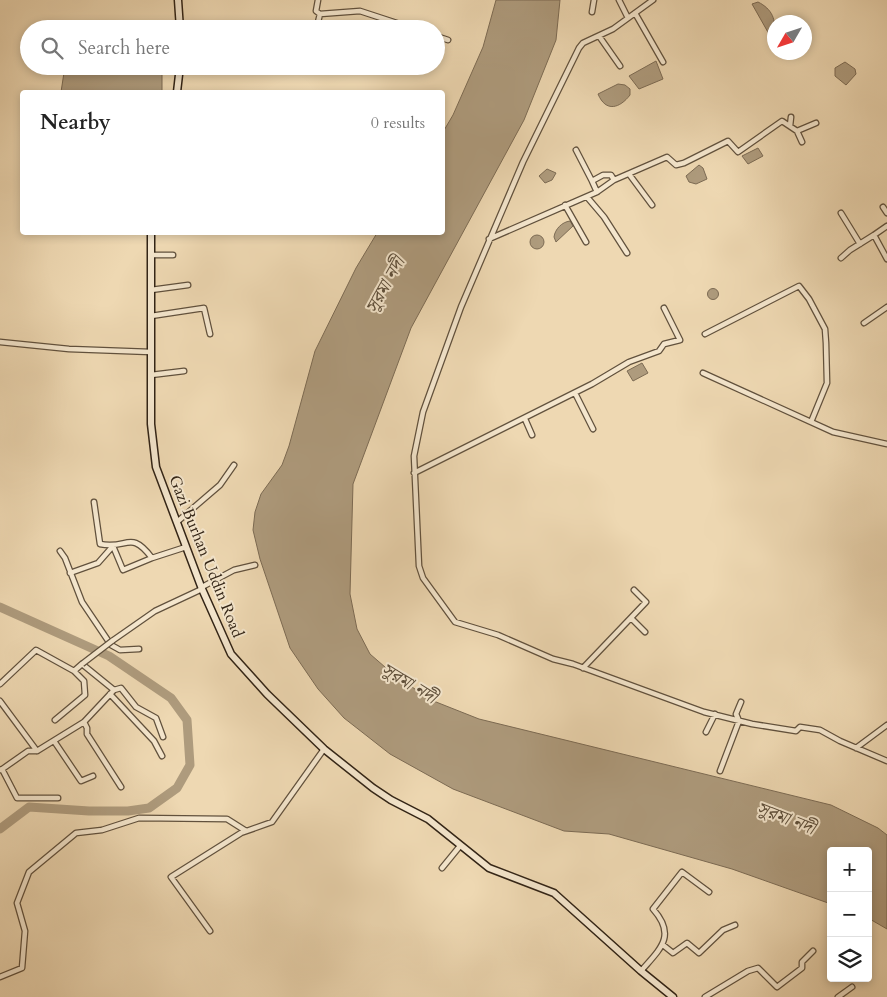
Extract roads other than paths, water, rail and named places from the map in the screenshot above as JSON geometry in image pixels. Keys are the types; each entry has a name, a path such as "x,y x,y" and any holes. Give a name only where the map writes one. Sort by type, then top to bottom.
{"street":[{"path":"178,0 179,20"},
{"path":"318,0 316,11 320,14"},
{"path":"592,12 594,0"},
{"path":"619,0 628,18"},
{"path":"653,0 628,18 581,45 569,64 489,238 446,347 423,412 414,456 419,566 423,578 455,622 498,634 553,659 715,714 740,721 796,731 800,727 820,730 887,761"},
{"path":"320,14 360,11 388,20"},
{"path":"635,13 663,62"},
{"path":"318,20 320,14"},
{"path":"599,36 620,66"},
{"path":"177,90 179,75"},
{"path":"790,126 791,118"},
{"path":"489,238 587,197 614,180 667,157 676,165 684,163 728,141 738,152 782,121 797,131 802,142"},
{"path":"797,131 816,123"},
{"path":"576,150 597,192"},
{"path":"629,174 652,205"},
{"path":"592,181 603,175 611,175 614,180"},
{"path":"587,197 604,217 627,253"},
{"path":"565,205 586,242"},
{"path":"883,207 887,213"},
{"path":"841,213 860,244"},
{"path":"841,258 887,226"},
{"name":"Gazi Burhan Uddin Road","path":"151,235 151,424 156,467 202,588 232,654 267,694 324,749 391,800 428,820 488,868 554,893 673,997"},
{"path":"874,235 887,259"},
{"path":"151,255 173,255"},
{"path":"151,290 188,285"},
{"path":"705,334 799,286 814,307 825,329 827,383 811,422"},
{"path":"864,323 887,307"},
{"path":"152,316 204,308 210,334"},
{"path":"414,473 525,419 629,362 659,351 664,344 680,340 664,308"},
{"path":"0,342 69,349 151,352"},
{"path":"151,375 184,371"},
{"path":"703,373 833,432 887,444"},
{"path":"574,393 593,428"},
{"path":"525,419 532,435"},
{"path":"177,522 220,485 234,465"},
{"path":"94,502 100,544 113,546 134,542 142,545 152,558"},
{"path":"113,546 123,570 186,547"},
{"path":"70,573 98,563 113,546"},
{"path":"60,551 82,602 111,645 120,650 139,649"},
{"path":"74,671 154,611 234,570 255,565"},
{"path":"583,668 646,602 634,590"},
{"path":"631,618 646,632"},
{"path":"0,684 36,650 74,671 84,681 85,695 55,720"},
{"path":"82,664 114,690"},
{"path":"58,798 17,798 1,770 28,750 36,751 84,722 114,690 121,688 136,706 156,718 164,737"},
{"path":"110,694 154,741 162,756"},
{"path":"0,701 36,751"},
{"path":"740,721 736,714 741,702"},
{"path":"706,732 715,714"},
{"path":"720,771 740,721"},
{"path":"84,722 88,728 87,734 121,787"},
{"path":"856,748 887,725"},
{"path":"54,741 81,781 93,776"},
{"path":"210,931 171,877 246,831 272,822 324,749"},
{"path":"0,977 22,968 25,931 17,903 29,872 76,832 102,830 139,818 228,819 246,831"},
{"path":"442,868 460,846"},
{"path":"641,971 663,945 665,932 663,920 653,909 682,872 708,892"},
{"path":"663,945 673,953 688,943 699,953 723,930 736,925"},
{"path":"705,997 748,971 758,968 777,987 802,968 802,962 813,950"},
{"path":"838,997 852,987"}],"water":[{"name":"সুরমা নদী","path":"496,0 560,0 556,40 524,120 411,328 353,484 350,594 357,629 370,654 393,674 431,700 479,719 831,805 878,828 887,835 887,929 872,920 872,847 827,847 827,903 732,869 609,834 564,831 453,789 390,754 344,718 318,689 290,648 260,559 253,530 255,512 261,494 282,465 315,351 356,268 376,235 445,235 445,129 453,115 483,47"},
{"path":"758,2 767,8 772,15 767,15 767,30 752,4"},
{"path":"656,61 663,79 639,89 629,76"},
{"path":"845,62 855,69 856,74 846,85 835,76 835,68"},
{"path":"64,75 162,75 162,90 61,90"},
{"path":"618,84 625,85 630,89 630,95 622,103 613,107 605,104 598,94"},
{"path":"758,148 763,156 748,164 742,156"},
{"path":"699,165 703,168 707,179 696,184 689,182 686,176"},
{"path":"547,169 556,173 552,180 545,183 539,176"},
{"path":"570,221 573,226 556,242 554,237 557,229 562,224"},
{"path":"537,235 542,237 544,242 542,247 537,249 532,247 530,242 532,237"},
{"path":"713,288 719,294 713,300 707,294"},
{"path":"642,363 648,373 633,381 627,371"}],"waterway":[{"path":"0,607 109,656 171,698 187,720 190,765 177,788 149,808 128,811 89,811 29,807 0,829"}]}
